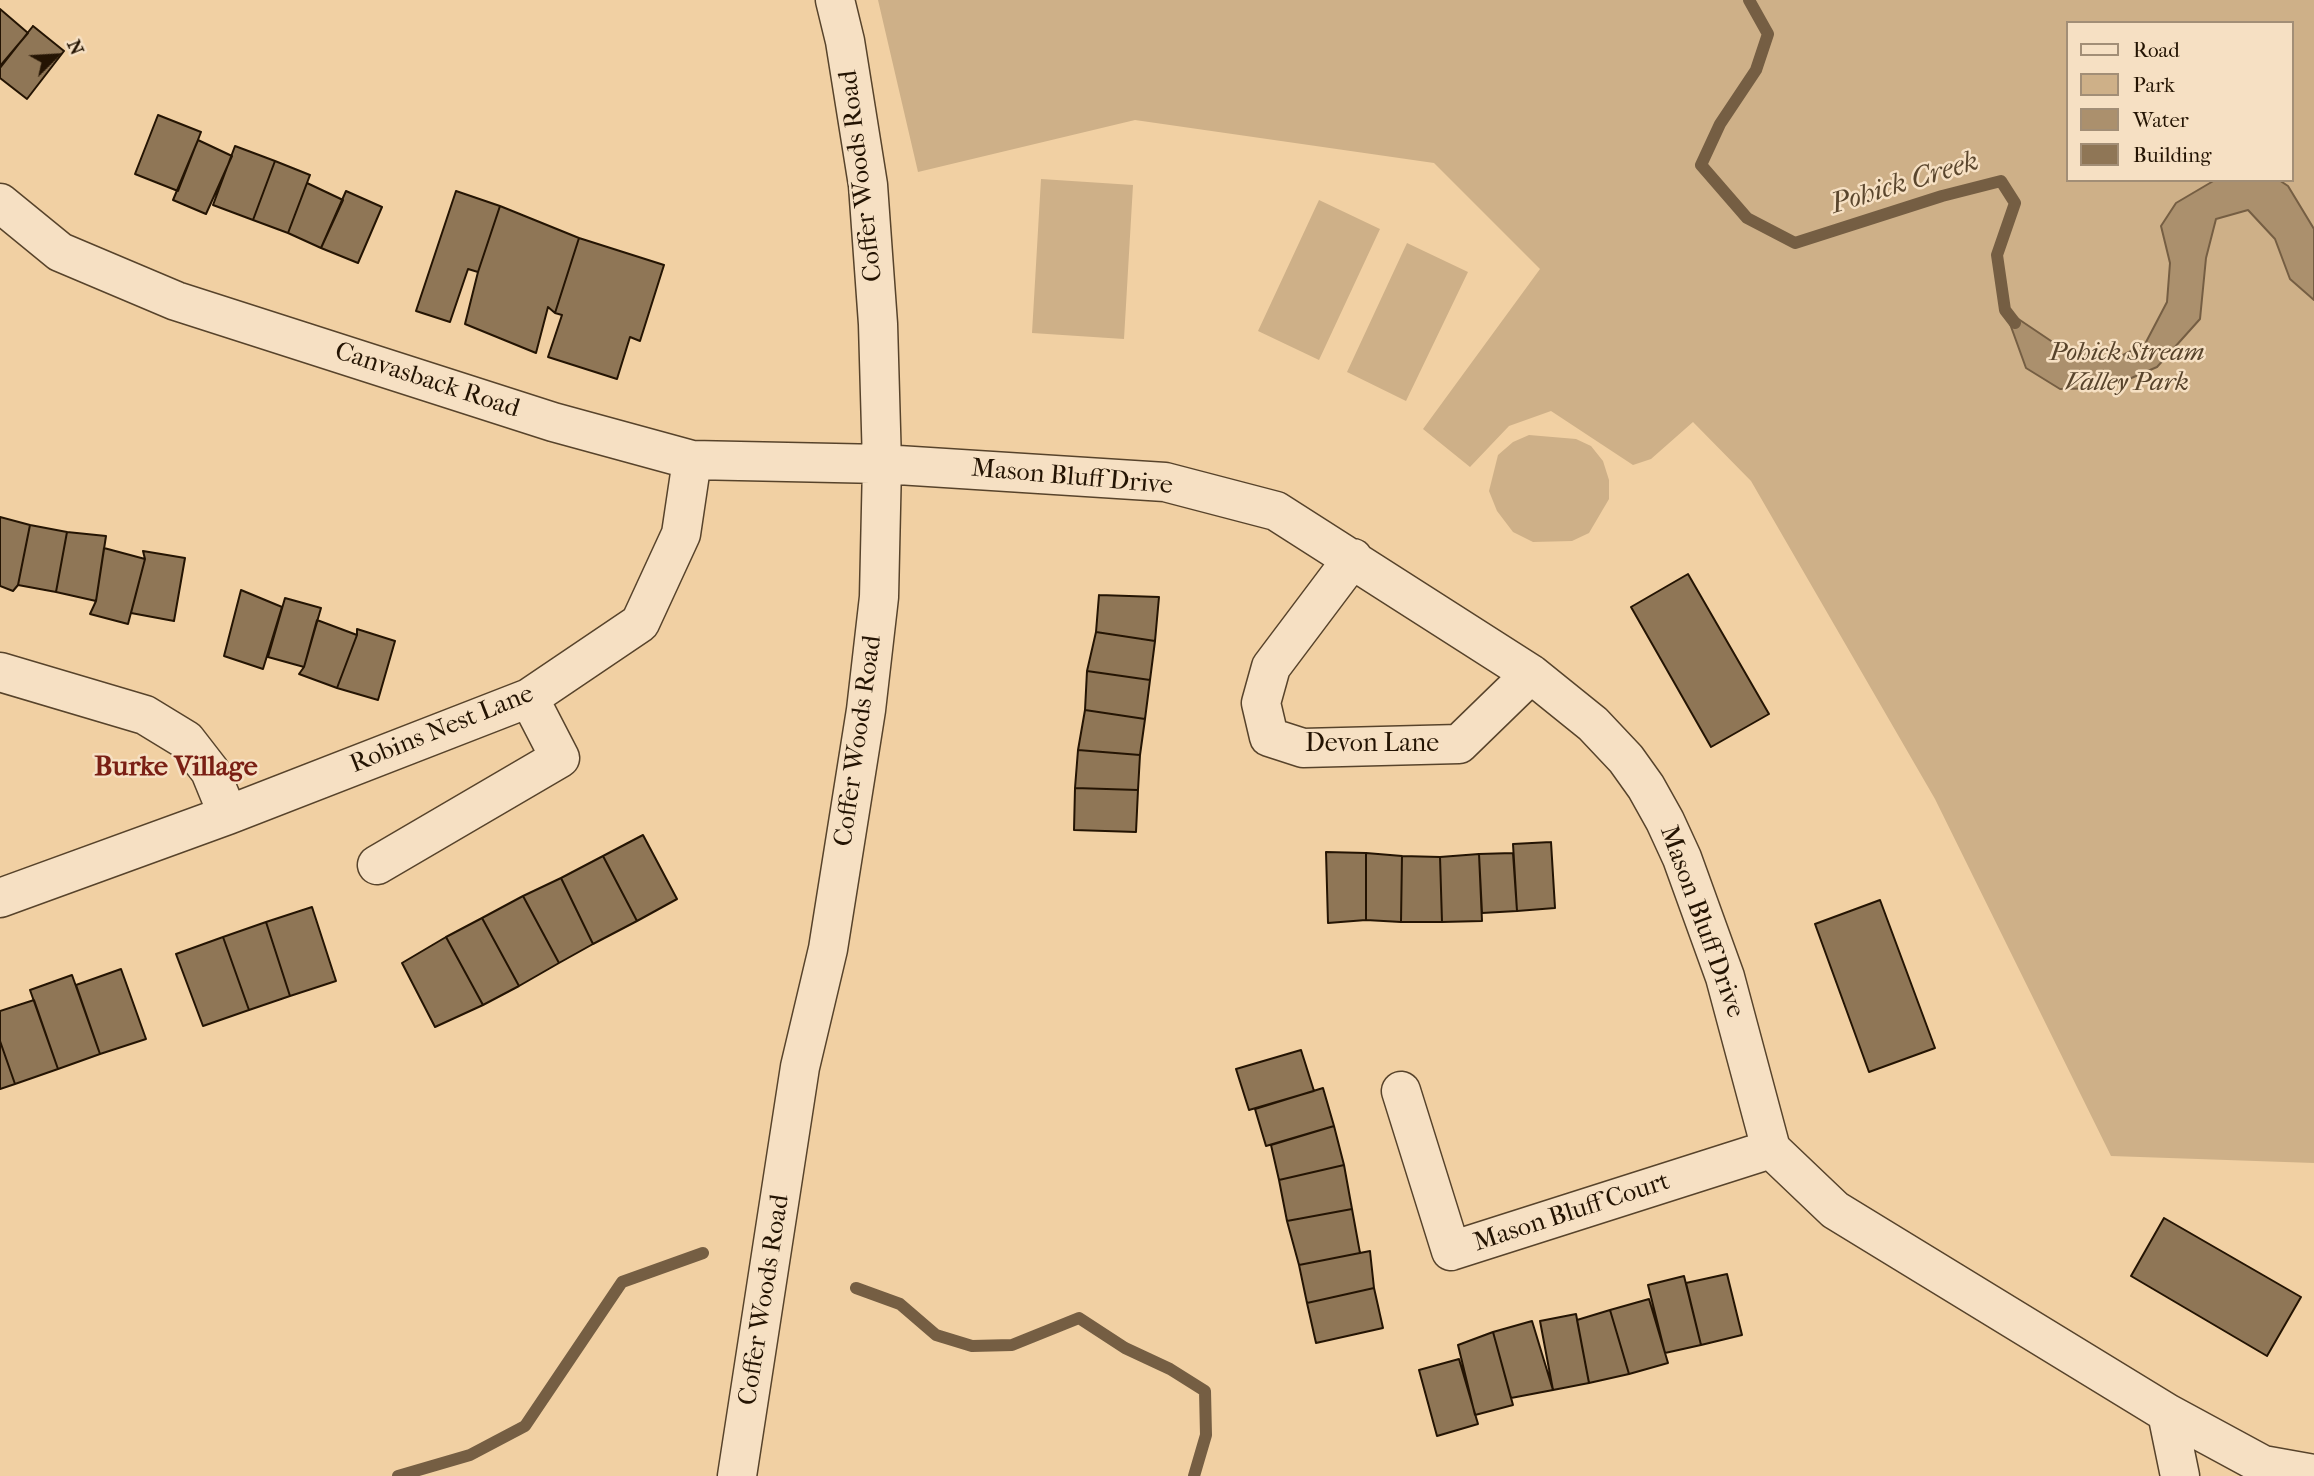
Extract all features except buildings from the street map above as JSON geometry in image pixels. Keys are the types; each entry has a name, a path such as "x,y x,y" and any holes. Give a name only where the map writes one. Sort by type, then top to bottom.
{"street":[{"name":"Coffer Woods Road","path":"737,1476 800,1067 828,949 866,710 879,597 882,464 878,324 868,185 845,41 835,0"},
{"name":"Canvasback Road","path":"0,203 60,252 176,301 553,422 692,460 882,464"},
{"name":"Robins Nest Lane","path":"0,898 229,815 529,698 640,623 681,534 692,460"},
{"name":"Mason Bluff Drive","path":"882,464 1165,482 1276,511 1531,674 1593,724 1618,751 1646,787 1665,821 1682,858 1725,978 1771,1149"},
{"name":"Devon Lane","path":"1353,558 1271,667 1261,703 1269,737 1303,748 1459,744 1531,674"},
{"path":"0,672 145,715 186,740 210,771 229,815"},
{"path":"377,865 560,758 529,698"},
{"name":"Mason Bluff Court","path":"1401,1091 1451,1251 1771,1149"},
{"path":"1771,1149 1835,1210 2167,1413 2263,1465 2314,1474"},
{"path":"2167,1413 2180,1476"}],"green space":[{"name":"Pohick Stream Valley Park","path":"878,0 2314,0 2314,1163 2111,1156 1935,799 1751,481 1693,422 1651,459 1633,465 1551,411 1509,426 1470,467 1423,429 1540,269 1434,163 1135,120 918,172"},
{"path":"1041,179 1133,185 1124,339 1032,333"},
{"path":"1319,200 1380,229 1319,360 1258,331"},
{"path":"1407,243 1468,272 1406,401 1347,372"},
{"path":"1529,435 1576,439 1591,446 1603,461 1609,480 1609,499 1589,533 1572,541 1533,542 1513,532 1497,511 1489,491 1498,455 1513,442"}],"water":[{"path":"2212,182 2282,182 2288,186 2314,229 2314,300 2290,279 2275,239 2248,210 2216,219 2206,258 2200,319 2157,367 2108,388 2060,389 2026,368 2005,310 2060,347 2115,359 2145,344 2167,302 2170,263 2161,226 2176,203"}],"waterway":[{"name":"Pohick Creek","path":"1749,0 1768,34 1756,70 1720,124 1701,165 1747,218 1795,243 1942,196 2001,181 2015,203 1997,255 2005,310 2015,323"},
{"path":"398,1476 470,1455 525,1426 622,1282 703,1253"},
{"path":"856,1288 900,1304 936,1335 972,1346 1012,1345 1079,1318 1125,1348 1170,1369 1205,1391 1206,1435 1194,1476"}],"district":[{"name":"Burke Village","path":"176,768"}]}
